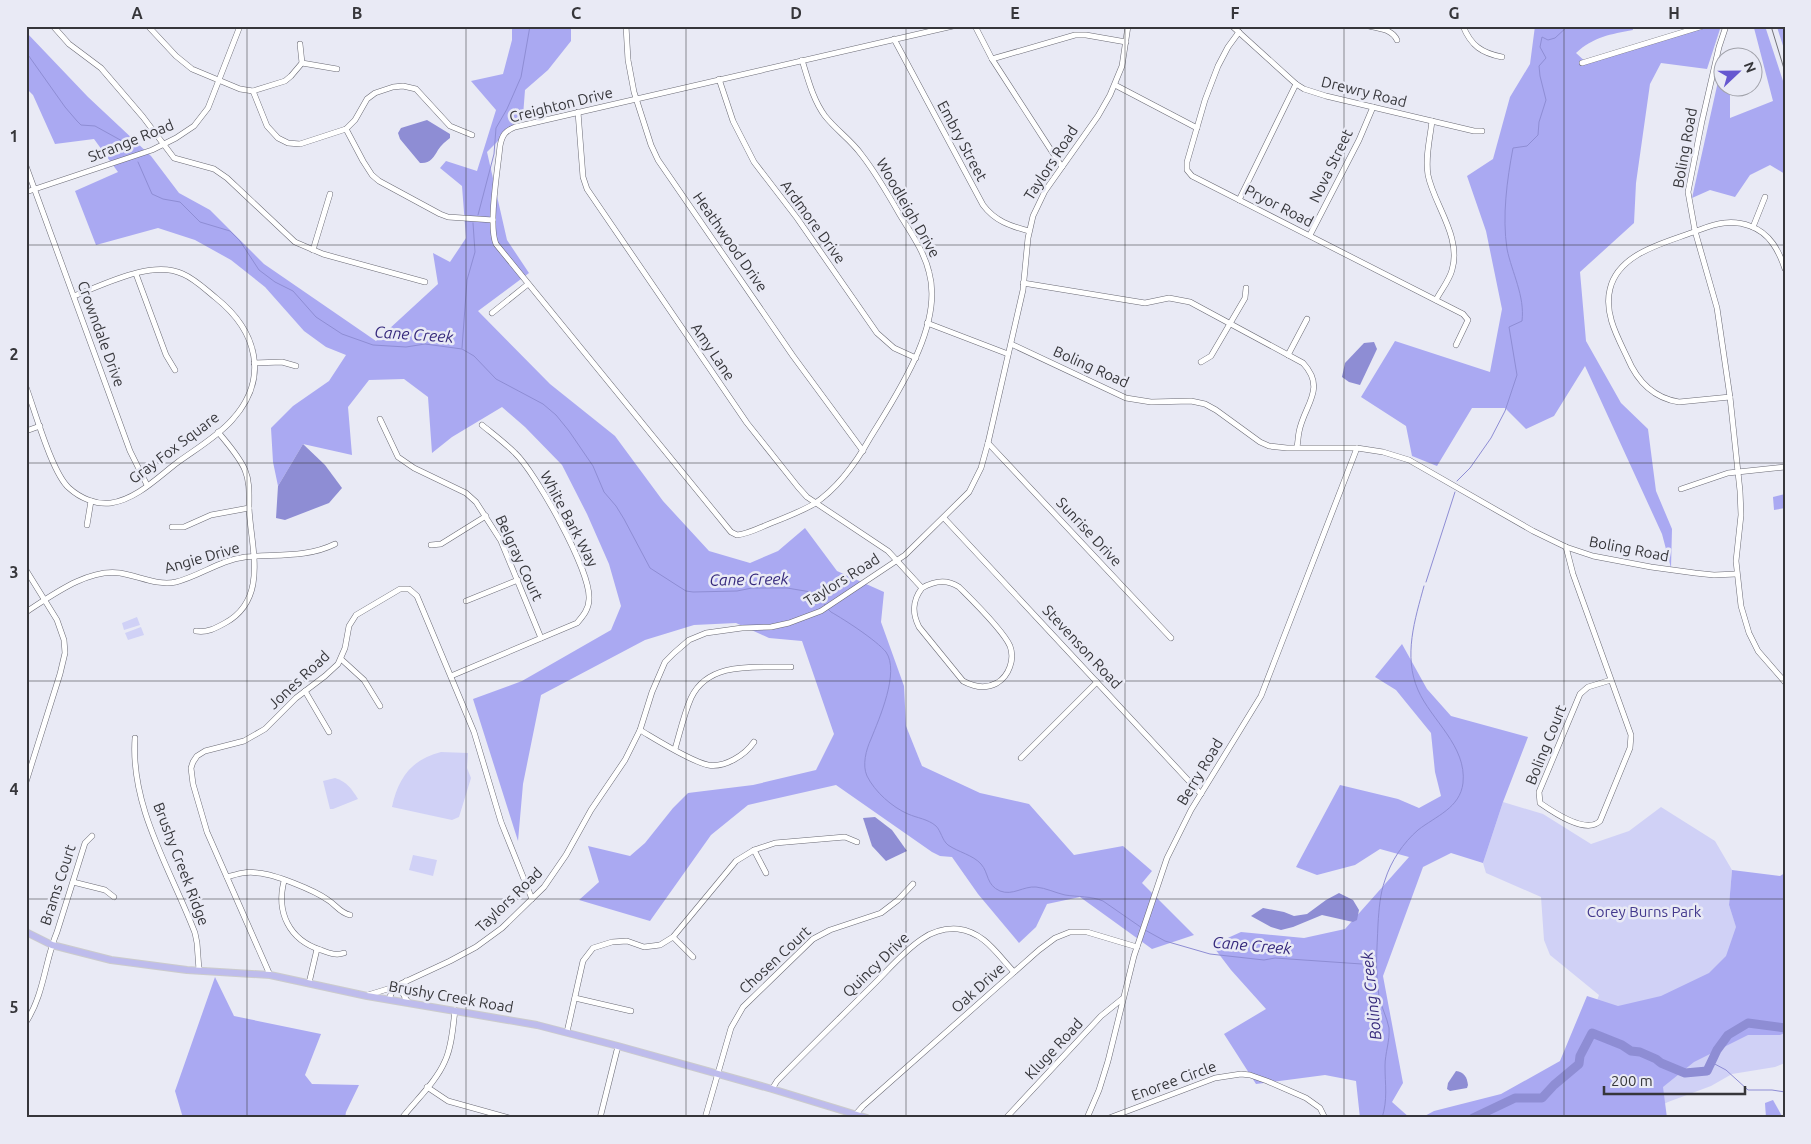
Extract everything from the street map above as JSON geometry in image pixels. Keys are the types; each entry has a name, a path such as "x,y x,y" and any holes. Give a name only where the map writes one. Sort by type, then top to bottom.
{"main road":[{"name":"Brushy Creek Road","path":"26,932 52,945 78,953 117,961 270,975 367,996 455,1010 567,1032 772,1089 867,1118"}],"street":[{"path":"52,26 69,44 101,68 165,144 174,158 214,169 227,178 295,242 313,250 424,282"},
{"path":"148,26 185,64 198,73 253,92 288,79 302,62 300,44"},
{"path":"233,26 239,28"},
{"name":"Heathwood Drive","path":"626,26 628,60 637,98 651,145 658,160 793,356 863,450"},
{"name":"Creighton Drive","path":"816,503 741,535 733,534 496,244 493,236 493,220 503,133 515,126 953,26"},
{"path":"975,26 992,59 1062,167"},
{"name":"Taylors Road","path":"367,996 394,987 476,947 502,928 544,887 556,872 591,810 626,760 640,730 652,692 665,662 689,640 706,633 718,631 771,627 789,623 821,611 912,549 964,498 974,485 988,443 1011,344 1023,282 1030,231 1038,202 1098,116 1115,85 1122,66 1128,26"},
{"name":"Drewry Road","path":"1232,26 1296,84 1304,89 1326,96 1474,131 1482,131"},
{"path":"1369,26 1392,33 1397,40"},
{"path":"1464,26 1474,46 1502,57"},
{"path":"1582,63 1703,26"},
{"name":"Boling Road","path":"1011,344 1118,395 1138,401 1198,402 1216,410 1265,444 1275,447 1358,448 1383,452 1416,463 1500,513 1566,547 1602,559 1714,575 1736,574 1741,514 1739,471 1730,397 1717,308 1695,231 1688,185 1719,47 1726,26"},
{"name":"Strange Road","path":"26,192 139,155 165,144 186,132 200,120 208,108 239,28"},
{"name":"Pryor Road","path":"1239,32 1218,66 1205,100 1186,162 1188,172 1192,176 1463,314 1468,319 1468,322 1456,345"},
{"path":"992,59 1075,35 1126,42"},
{"name":"Embry Street","path":"894,39 983,205 1000,221 1030,231"},
{"name":"Woodleigh Drive","path":"802,60 812,92 822,111 871,167 923,254 932,288 932,303 927,323 916,358 908,375 863,450 842,479 816,503"},
{"path":"302,62 337,69"},
{"name":"Ardmore Drive","path":"719,79 733,120 759,171 797,218 877,333 894,348 916,358"},
{"path":"1240,200 1296,84"},
{"path":"1115,85 1197,128"},
{"path":"253,92 267,126 283,141 300,144 346,129 375,93 403,86 416,89 423,94 450,126 472,135"},
{"name":"Nova Street","path":"1310,236 1373,107"},
{"name":"Amy Lane","path":"578,112 583,177 587,189 747,423 798,487 816,503 888,551 922,588"},
{"path":"1432,121 1427,154 1428,173 1449,232 1454,255 1451,272 1436,300"},
{"path":"346,129 367,169 379,181 448,217 493,220"},
{"name":"Crowndale Drive","path":"26,166 130,451 147,485"},
{"path":"313,250 330,194"},
{"path":"1753,227 1766,197"},
{"path":"1730,397 1679,402 1665,399 1642,383 1634,372 1610,315 1609,300 1611,286 1616,275 1624,265 1646,250 1695,231 1727,222 1753,227 1768,238 1774,245 1785,269"},
{"name":"Gray Fox Square","path":"26,387 62,480 77,494 104,503 119,501 135,494 218,432 232,420 245,403 252,385 254,363 250,340 239,320 226,307 184,274 170,270 154,270 136,274 74,296"},
{"path":"136,274 166,355 175,370"},
{"path":"1023,282 1145,303 1168,298 1190,302 1303,363 1310,371 1314,382 1313,395 1299,431 1297,447"},
{"path":"492,313 528,284"},
{"path":"1201,362 1211,356 1231,324 1245,298 1246,288"},
{"path":"1288,355 1307,319"},
{"path":"927,323 1008,354"},
{"path":"254,363 282,362 296,366"},
{"name":"Belgray Court","path":"380,419 398,457 414,468 466,493 476,502 501,541 541,638"},
{"name":"White Bark Way","path":"451,676 577,623 586,612 590,599 585,576 560,522 534,477 515,453 482,425"},
{"path":"26,431 40,426"},
{"path":"196,631 208,631 221,626 235,617 244,608 254,583 254,556 245,469 218,432"},
{"name":"Sunrise Drive","path":"988,443 1171,638"},
{"name":"Berry Road","path":"1087,1118 1104,1074 1122,999 1144,923 1168,858 1201,794 1249,718 1266,686 1358,448"},
{"path":"1681,489 1728,472 1785,466"},
{"path":"87,525 91,500"},
{"path":"172,527 184,527 211,516 249,508"},
{"path":"431,545 441,544 486,516"},
{"name":"Stevenson Road","path":"944,518 1201,794"},
{"name":"Angie Drive","path":"26,612 80,581 101,574 121,573 169,583 184,580 229,560 254,556 307,553 335,544"},
{"name":"Boling Court","path":"1566,547 1573,574 1612,680 1630,730 1631,745 1600,821 1594,826 1584,826 1550,810 1540,803 1539,792 1580,694 1588,687 1612,680"},
{"path":"26,570 60,627 65,653 26,782"},
{"path":"1736,574 1741,606 1749,633 1762,657 1785,682"},
{"path":"466,601 518,580"},
{"path":"944,581 960,587 1010,646 1012,659 1010,668 1005,676 998,682 984,687 970,685 963,681 915,620 913,613 914,605 922,588 935,582 944,581"},
{"name":"Jones Road","path":"270,975 207,832 196,798 191,771 193,762 197,756 205,751 244,741 260,732 304,691 330,672 341,659 345,648 348,626 354,617 361,610 400,589 412,590 417,596 474,732 501,822 532,899"},
{"path":"341,659 364,680 380,706"},
{"path":"675,749 691,697 698,686 708,678 720,671 733,668 792,667"},
{"path":"1021,758 1097,682"},
{"path":"304,691 329,732"},
{"path":"640,730 698,762 710,766 723,764 748,751 754,742"},
{"name":"Brushy Creek Ridge","path":"135,738 134,753 142,800 161,853 195,933 198,943 199,970"},
{"name":"Brams Court","path":"26,1022 38,995 85,843 92,836"},
{"path":"567,1032 583,961 593,948 612,942 627,941 644,948 660,945 673,937 736,861 754,850 775,843 846,837 857,842"},
{"path":"754,850 766,873"},
{"path":"227,877 256,872 323,897 343,914 350,915"},
{"path":"284,881 281,900 286,921 299,938 317,949 334,954 344,954"},
{"path":"72,882 105,890 114,897"},
{"name":"Chosen Court","path":"705,1118 716,1074 731,1028 739,1013 803,947 823,933 887,910 913,884"},
{"name":"Quincy Drive","path":"772,1089 777,1081 851,1006 914,945 927,936 938,931 952,929 975,934 989,944 1014,972"},
{"name":"Oak Drive","path":"856,1114 1048,943 1070,932 1093,933 1137,948"},
{"path":"673,937 693,957"},
{"path":"308,983 317,949"},
{"path":"406,981 402,988 402,994 409,1002"},
{"path":"389,999 394,987"},
{"path":"575,998 632,1011"},
{"name":"Kluge Road","path":"1006,1118 1095,1022 1122,999"},
{"path":"402,1118 442,1068 448,1055 455,1010"},
{"path":"600,1118 618,1046"},
{"name":"Enoree Circle","path":"1109,1118 1215,1078 1241,1074 1267,1081 1306,1098 1320,1108 1326,1118"},
{"path":"427,1087 448,1101 509,1118"}],"green space":[{"path":"137,617 140,625 124,630 122,623"},
{"path":"141,627 144,635 128,640 125,633"},
{"path":"441,752 468,753 467,768 471,778 459,817 452,820 392,807 398,787 408,771 422,759"},
{"path":"335,778 343,781 358,799 330,809 323,781"},
{"name":"Corey Burns Park","path":"1503,802 1543,814 1591,844 1629,831 1661,807 1715,841 1732,870 1729,905 1736,926 1785,911 1785,1063 1775,1067 1732,1074 1711,1086 1668,1102 1635,1118 1477,1118 1535,1097 1585,1035 1599,995 1550,955 1544,940 1541,897 1486,873 1483,863"},
{"path":"413,855 437,860 433,876 409,870"}],"shaded area":[{"path":"512,26 571,26 571,41 548,70 525,90 523,116 487,152 507,240 529,273 478,311 550,384 615,436 663,501 709,551 750,563 778,551 805,528 837,571 884,592 881,622 904,686 906,726 922,766 980,793 1029,804 1074,855 1123,846 1152,871 1142,883 1194,935 1152,949 1080,897 1047,904 1036,927 1019,943 978,894 952,857 940,856 932,852 836,785 748,805 711,835 650,921 579,900 599,882 588,846 630,856 645,843 673,808 688,793 753,785 816,770 834,734 802,641 769,638 736,623 694,625 645,640 541,695 523,784 518,841 473,699 522,681 611,630 621,606 609,564 587,514 562,465 525,427 502,407 452,437 432,453 428,397 404,379 369,380 348,407 352,455 303,444 278,486 273,462 271,428 293,406 329,381 346,355 326,347 304,331 265,287 231,260 195,240 158,228 96,245 75,191 118,172 94,139 55,144 33,95 26,88 26,32 88,97 151,156 179,193 210,210 264,264 376,341 438,284 433,253 450,262 466,238 462,186 440,168 446,161 477,171 496,110 471,81 503,74 512,40"},
{"path":"1535,26 1632,26 1633,30 1596,40 1576,53 1587,63 1710,26 1721,26 1707,69 1661,63 1650,84 1636,183 1634,223 1580,272 1586,341 1621,403 1648,429 1656,491 1672,529 1671,568 1662,534 1585,366 1554,416 1526,429 1505,408 1472,408 1437,466 1412,456 1406,426 1361,397 1395,341 1490,372 1502,309 1486,231 1467,176 1493,159 1510,97 1530,64"},
{"path":"1755,26 1765,26 1785,87 1785,174 1770,165 1750,175 1735,197 1710,190 1692,198 1714,98 1730,98 1730,118 1773,101 1764,66 1764,48 1759,48"},
{"path":"1777,27 1785,28 1785,52"},
{"path":"427,120 450,134 450,138 431,159 420,163 400,139 398,133 401,128"},
{"path":"1374,342 1377,349 1360,385 1349,382 1342,377 1345,363 1364,343"},
{"path":"303,444 325,465 342,488 329,503 285,520 276,518 278,486"},
{"path":"1785,494 1785,508 1774,510 1773,497"},
{"path":"1402,644 1427,689 1451,716 1528,737 1503,802 1483,863 1451,853 1423,867 1383,976 1403,1083 1392,1102 1410,1118 1360,1118 1356,1081 1325,1075 1256,1084 1224,1034 1266,1009 1231,970 1212,945 1241,932 1304,938 1345,929 1409,857 1380,849 1355,865 1317,875 1296,867 1340,785 1398,799 1419,808 1441,796 1435,772 1431,733 1396,690 1375,677"},
{"path":"875,817 892,830 907,851 886,861 872,846 863,818"},
{"path":"1732,870 1780,876 1785,873 1785,1033 1780,1035 1748,1035 1694,1062 1663,1087 1667,1118 1421,1118 1434,1111 1501,1094 1560,1061 1587,996 1618,1006 1661,996 1709,973 1726,956 1736,927 1729,905"},
{"path":"1339,893 1353,900 1359,910 1357,920 1353,922 1322,915 1281,930 1271,927 1251,916 1263,908 1294,916 1307,914"},
{"path":"215,977 234,1016 321,1034 305,1075 312,1084 359,1085 345,1118 183,1118 175,1091"},
{"path":"1456,1071 1465,1075 1468,1085 1467,1088 1450,1091 1447,1089 1448,1083"},
{"path":"1773,1100 1783,1118 1766,1118 1765,1103"}],"waterway":[{"path":"478,215 494,154 496,128 507,109 521,77 530,26"},
{"name":"Boling Creek","path":"1457,481 1470,468 1491,438 1505,411 1517,375 1509,327 1522,321 1522,303 1507,249 1505,211 1509,173 1513,148 1527,146 1538,135 1539,122 1546,100 1539,66 1546,58 1540,47 1542,37 1548,40 1555,38 1568,26"},
{"name":"Cane Creek","path":"26,52 65,107 81,125 95,126 124,142 130,151"},
{"name":"Cane Creek","path":"138,162 152,194 163,199 180,202 200,222 230,231 240,241 259,270 275,282 293,291 316,317 342,334 373,345 406,347 425,344 462,349 474,356 496,379 543,404 556,415 569,431 593,466 604,492 624,519 650,568 686,591 737,591 752,588 787,588 811,592 825,605"},
{"path":"462,348 467,280 475,252 473,223"},
{"name":"Boling Creek","path":"1426,582 1455,492"},
{"name":"Boling Creek","path":"1382,1118 1386,1098 1385,1061 1389,1033 1379,996 1377,977 1378,924 1382,891 1394,859 1418,830 1452,805 1461,792 1463,783 1463,770 1454,745 1418,690 1411,664 1414,624 1424,586"},
{"name":"Cane Creek","path":"827,608 875,642 886,652 890,661 890,683 887,696 865,758 867,776 879,793 902,811 936,826 948,845 974,858 984,867 992,886 1000,891 1014,892 1036,887 1065,895 1098,899 1142,928"},
{"name":"Cane Creek","path":"1145,930 1165,941 1210,954 1264,960 1275,958 1376,965"},
{"path":"1473,1118 1515,1098 1542,1098 1579,1064 1580,1056 1592,1033 1622,1045 1631,1051 1640,1052 1685,1073 1707,1071 1717,1050 1728,1035 1748,1023 1785,1028"},
{"path":"1711,1062 1726,1070 1748,1090 1785,1092"}],"railway":[{"path":"1771,26 1785,72"}]}
